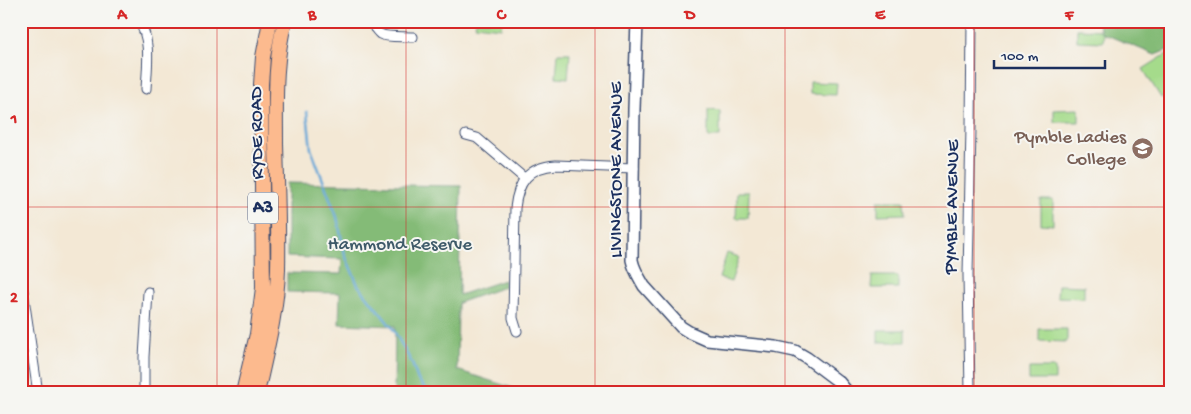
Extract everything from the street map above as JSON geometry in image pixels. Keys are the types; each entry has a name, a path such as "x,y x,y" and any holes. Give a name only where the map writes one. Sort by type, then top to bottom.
{"highway":[{"name":"RYDE ROAD","path":"244,393 257,334 263,288 261,84 263,57 270,21"},
{"name":"RYDE ROAD","path":"256,393 268,344 277,292 275,84 281,36 285,21"}],"street":[{"path":"138,21 142,25 146,38 146,89"},
{"path":"370,21 376,30 385,36 413,36"},
{"name":"LIVINGSTONE AVENUE","path":"637,21 632,260 634,269 644,286 681,327 707,340 776,347 796,351 839,382 848,393"},
{"name":"PYMBLE AVENUE","path":"970,393 968,275 972,21"},
{"path":"466,135 477,138 524,178"},
{"path":"517,331 513,318 515,208 519,187 524,178 547,165 634,168"},
{"path":"21,278 38,393"},
{"path":"144,393 148,292"}],"green space":[{"path":"476,21 502,21 501,28 475,25"},
{"path":"1097,21 1170,21 1170,49 1155,55 1102,33"},
{"path":"1077,29 1104,30 1103,42 1077,41"},
{"path":"1170,52 1170,92 1161,98 1143,69"},
{"path":"558,53 570,53 568,78 556,77"},
{"path":"810,82 837,83 836,95 810,94"},
{"path":"1079,109 1079,122 1054,122 1054,110"},
{"path":"708,110 720,111 720,137 708,137"},
{"name":"Hammond Reserve","path":"287,183 461,186 459,295 504,280 504,287 458,303 457,370 528,393 394,393 395,326 339,324 340,293 287,292 287,273 341,274 342,259 287,257"},
{"path":"737,192 749,192 748,218 736,218"},
{"path":"1041,200 1053,200 1053,225 1041,224"},
{"path":"878,201 904,201 905,214 878,215"},
{"path":"727,253 739,257 731,282 719,278"},
{"path":"872,276 898,276 898,288 871,288"},
{"path":"1058,285 1084,286 1084,298 1057,297"},
{"path":"1039,329 1067,329 1067,342 1039,341"},
{"path":"878,330 905,330 905,342 878,342"},
{"path":"1029,368 1055,368 1055,380 1029,380"}],"waterway":[{"path":"307,112 311,149 337,217 345,255 358,285 393,329 412,363 418,380 429,393"}],"place":[{"name":"Pymble Ladies College","path":"1142,149"}]}
